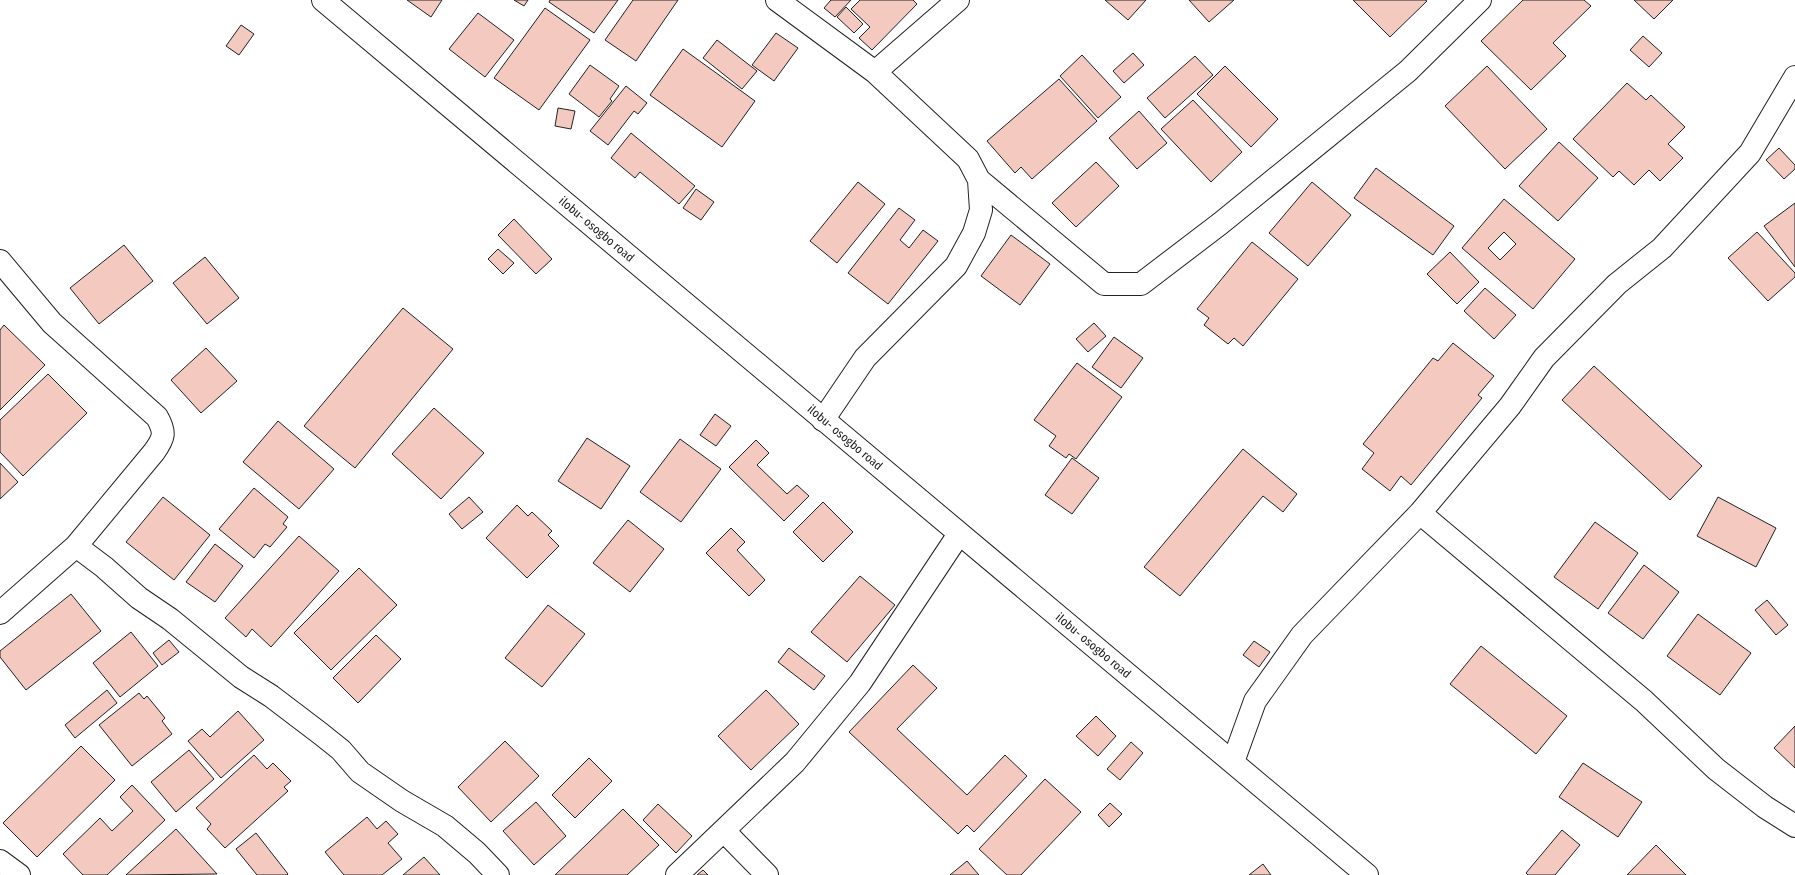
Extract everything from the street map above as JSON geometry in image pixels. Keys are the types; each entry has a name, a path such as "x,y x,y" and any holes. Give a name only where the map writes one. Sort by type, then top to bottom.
{"street":[{"name":"ilobu- osogbo road","path":"323,0 822,420 1367,875"},
{"path":"777,0 875,72 968,159 979,180 1104,284 1141,284 1221,223 1408,71 1480,0"},
{"path":"875,72 958,0"},
{"path":"1233,762 1255,700 1302,635 1420,513 1510,406 1544,358 1617,284 1662,248 1750,153 1795,77"},
{"path":"822,420 865,358 956,266 974,233 981,210 979,180"},
{"path":"0,261 52,323 157,417 162,426 164,435 160,444 76,546 0,613"},
{"path":"1420,513 1644,701 1716,769 1765,807 1795,826"},
{"path":"677,875 795,762 860,683 959,534"},
{"path":"76,546 104,567 140,598 170,619 241,677 271,696 321,734 341,750 360,772 402,801 445,826 477,853 498,875"},
{"path":"724,831 767,875"},
{"path":"0,861 19,875"}],"building":[{"path":"407,0 442,0 431,17"},
{"path":"514,0 528,0 524,6"},
{"path":"550,0 618,0 594,33 549,2"},
{"path":"633,0 678,0 636,61 605,40"},
{"path":"831,0 851,0 835,17 824,8"},
{"path":"860,0 913,0 917,4 872,50 859,38 870,27 851,9"},
{"path":"1105,0 1146,0 1128,20"},
{"path":"1189,0 1234,0 1209,22"},
{"path":"1353,0 1425,0 1427,1 1390,37"},
{"path":"1523,0 1584,0 1591,6 1553,43 1566,56 1531,90 1481,41"},
{"path":"1634,0 1673,0 1654,19"},
{"path":"846,7 863,24 854,33 837,17"},
{"path":"545,8 590,40 539,110 494,78"},
{"path":"478,13 514,40 485,77 449,49"},
{"path":"241,25 254,34 239,55 226,46"},
{"path":"776,33 798,48 774,81 752,65"},
{"path":"1643,36 1662,53 1649,67 1630,50"},
{"path":"717,40 757,71 742,89 703,58"},
{"path":"683,49 755,101 722,147 650,95"},
{"path":"1133,53 1144,65 1124,83 1113,71"},
{"path":"1082,55 1121,97 1098,118 1060,76"},
{"path":"1195,56 1213,75 1165,118 1147,98"},
{"path":"590,65 619,86 610,99 612,101 599,117 569,94"},
{"path":"1225,66 1278,119 1251,147 1197,94"},
{"path":"1487,66 1547,129 1505,169 1445,106"},
{"path":"1059,79 1097,121 1032,179 1021,167 1015,173 987,141"},
{"path":"1627,83 1646,100 1651,95 1685,127 1668,144 1683,158 1660,181 1649,170 1634,185 1619,171 1613,177 1573,139"},
{"path":"626,86 647,103 638,114 634,111 608,145 590,131"},
{"path":"1193,100 1242,152 1211,182 1161,129"},
{"path":"558,108 575,111 571,129 555,126"},
{"path":"1139,111 1167,143 1137,169 1109,138"},
{"path":"631,133 695,186 679,204 640,172 635,178 611,158"},
{"path":"1559,142 1598,178 1558,221 1519,186"},
{"path":"1779,148 1795,165 1795,169 1784,179 1766,160"},
{"path":"1096,162 1119,186 1076,227 1052,203"},
{"path":"1376,168 1454,226 1433,255 1354,198"},
{"path":"858,182 885,204 837,263 810,241"},
{"path":"1312,182 1351,215 1308,266 1269,233"},
{"path":"696,189 714,202 701,220 683,208"},
{"path":"1504,199 1575,259 1533,309 1462,248","holes":["1504,232 1516,244 1500,260 1488,248"]},
{"path":"1795,203 1795,267 1764,226"},
{"path":"899,208 915,220 900,240 909,248 923,230 938,241 888,304 848,273"},
{"path":"514,219 552,259 536,274 498,235"},
{"path":"1757,232 1795,273 1795,277 1768,301 1728,258"},
{"path":"1011,235 1050,264 1020,305 981,276"},
{"path":"1252,242 1298,279 1243,346 1234,338 1228,344 1204,325 1209,318 1197,309"},
{"path":"124,245 153,281 99,324 70,288"},
{"path":"498,249 514,263 503,274 488,259"},
{"path":"1450,252 1479,282 1457,304 1427,274"},
{"path":"205,257 239,298 207,324 173,283"},
{"path":"1485,288 1516,315 1494,339 1464,311"},
{"path":"403,308 453,349 355,468 304,426"},
{"path":"1094,323 1106,336 1088,352 1076,339"},
{"path":"4,325 45,365 0,410 0,330"},
{"path":"1114,337 1143,358 1121,388 1092,367"},
{"path":"1453,343 1494,376 1478,395 1482,398 1411,485 1401,476 1390,491 1362,469 1374,453 1363,444 1433,358 1438,361"},
{"path":"206,348 237,381 201,413 171,380"},
{"path":"1077,363 1122,397 1076,459 1069,454 1066,458 1049,446 1056,436 1034,420"},
{"path":"1594,366 1702,466 1670,500 1562,400"},
{"path":"48,374 87,413 23,476 0,452 0,420"},
{"path":"434,408 484,453 441,499 392,454"},
{"path":"715,414 731,426 716,446 700,435"},
{"path":"278,421 334,469 299,509 243,462"},
{"path":"587,438 630,466 601,509 558,481"},
{"path":"680,439 721,469 681,522 640,492"},
{"path":"756,440 769,453 757,465 787,494 797,485 809,496 784,521 729,467"},
{"path":"1243,449 1297,494 1283,512 1263,496 1180,596 1144,567"},
{"path":"1072,458 1099,478 1072,514 1045,495"},
{"path":"0,463 18,482 0,499"},
{"path":"254,488 288,517 283,524 287,527 270,547 265,544 254,558 219,529"},
{"path":"163,497 210,535 174,580 126,542"},
{"path":"469,497 483,512 462,529 449,514"},
{"path":"1718,497 1776,528 1756,567 1697,536"},
{"path":"823,502 853,532 823,562 793,532"},
{"path":"517,505 528,516 532,512 552,531 548,535 559,546 527,578 486,538"},
{"path":"628,520 664,549 630,592 593,563"},
{"path":"1595,522 1638,553 1598,609 1554,577"},
{"path":"731,528 745,542 737,550 765,580 749,596 706,553"},
{"path":"299,536 339,571 271,647 252,629 246,637 225,618"},
{"path":"215,544 243,566 215,602 186,582"},
{"path":"1644,565 1679,592 1643,639 1608,613"},
{"path":"359,568 397,605 331,670 294,633"},
{"path":"860,576 895,605 847,662 811,632"},
{"path":"71,594 101,631 26,690 0,657 0,651"},
{"path":"1767,600 1788,625 1776,635 1755,610"},
{"path":"548,605 585,634 542,687 505,658"},
{"path":"1698,614 1751,653 1720,695 1667,656"},
{"path":"131,632 158,666 120,697 93,663"},
{"path":"376,635 401,659 358,703 333,678"},
{"path":"169,640 179,652 162,665 153,653"},
{"path":"1254,641 1270,652 1259,667 1243,655"},
{"path":"1481,646 1567,716 1536,754 1450,684"},
{"path":"789,648 825,676 814,690 778,662"},
{"path":"913,665 937,688 897,729 967,795 1005,755 1027,776 974,832 967,825 958,834 849,732"},
{"path":"107,690 117,703 75,738 65,725"},
{"path":"766,690 799,724 751,770 718,736"},
{"path":"139,693 144,699 147,696 165,718 162,721 172,734 132,766 99,725"},
{"path":"238,711 264,740 221,778 188,741 202,729 210,737"},
{"path":"1096,716 1116,736 1098,756 1076,736"},
{"path":"1795,726 1795,768 1774,748"},
{"path":"505,741 539,776 491,822 458,787"},
{"path":"1131,742 1143,753 1120,780 1107,769"},
{"path":"81,746 115,780 37,857 3,823"},
{"path":"189,750 214,779 176,812 151,782"},
{"path":"254,755 267,769 273,763 291,781 284,787 288,791 225,848 207,829 211,824 196,808"},
{"path":"589,758 612,781 575,818 552,795"},
{"path":"1583,763 1642,802 1618,837 1559,797"},
{"path":"1045,779 1081,812 1021,875 1007,875 979,849"},
{"path":"132,785 165,820 107,875 83,875 63,854 100,818 112,831 133,811 120,797"},
{"path":"536,802 566,836 534,865 503,831"},
{"path":"1110,803 1122,814 1109,827 1098,815"},
{"path":"658,804 692,836 676,853 643,820"},
{"path":"623,809 659,845 627,875 555,875"},
{"path":"367,817 377,829 386,821 398,834 388,843 402,859 382,875 344,875 325,852"},
{"path":"176,829 217,874 126,875"},
{"path":"1562,830 1580,845 1555,875 1528,875 1526,873"},
{"path":"256,833 288,874 287,875 257,875 236,849"},
{"path":"1656,845 1686,875 1627,875"},
{"path":"424,857 440,875 403,875"},
{"path":"967,861 979,875 950,875"},
{"path":"1263,864 1271,875 1249,875"},
{"path":"703,870 708,875 697,875"}]}
